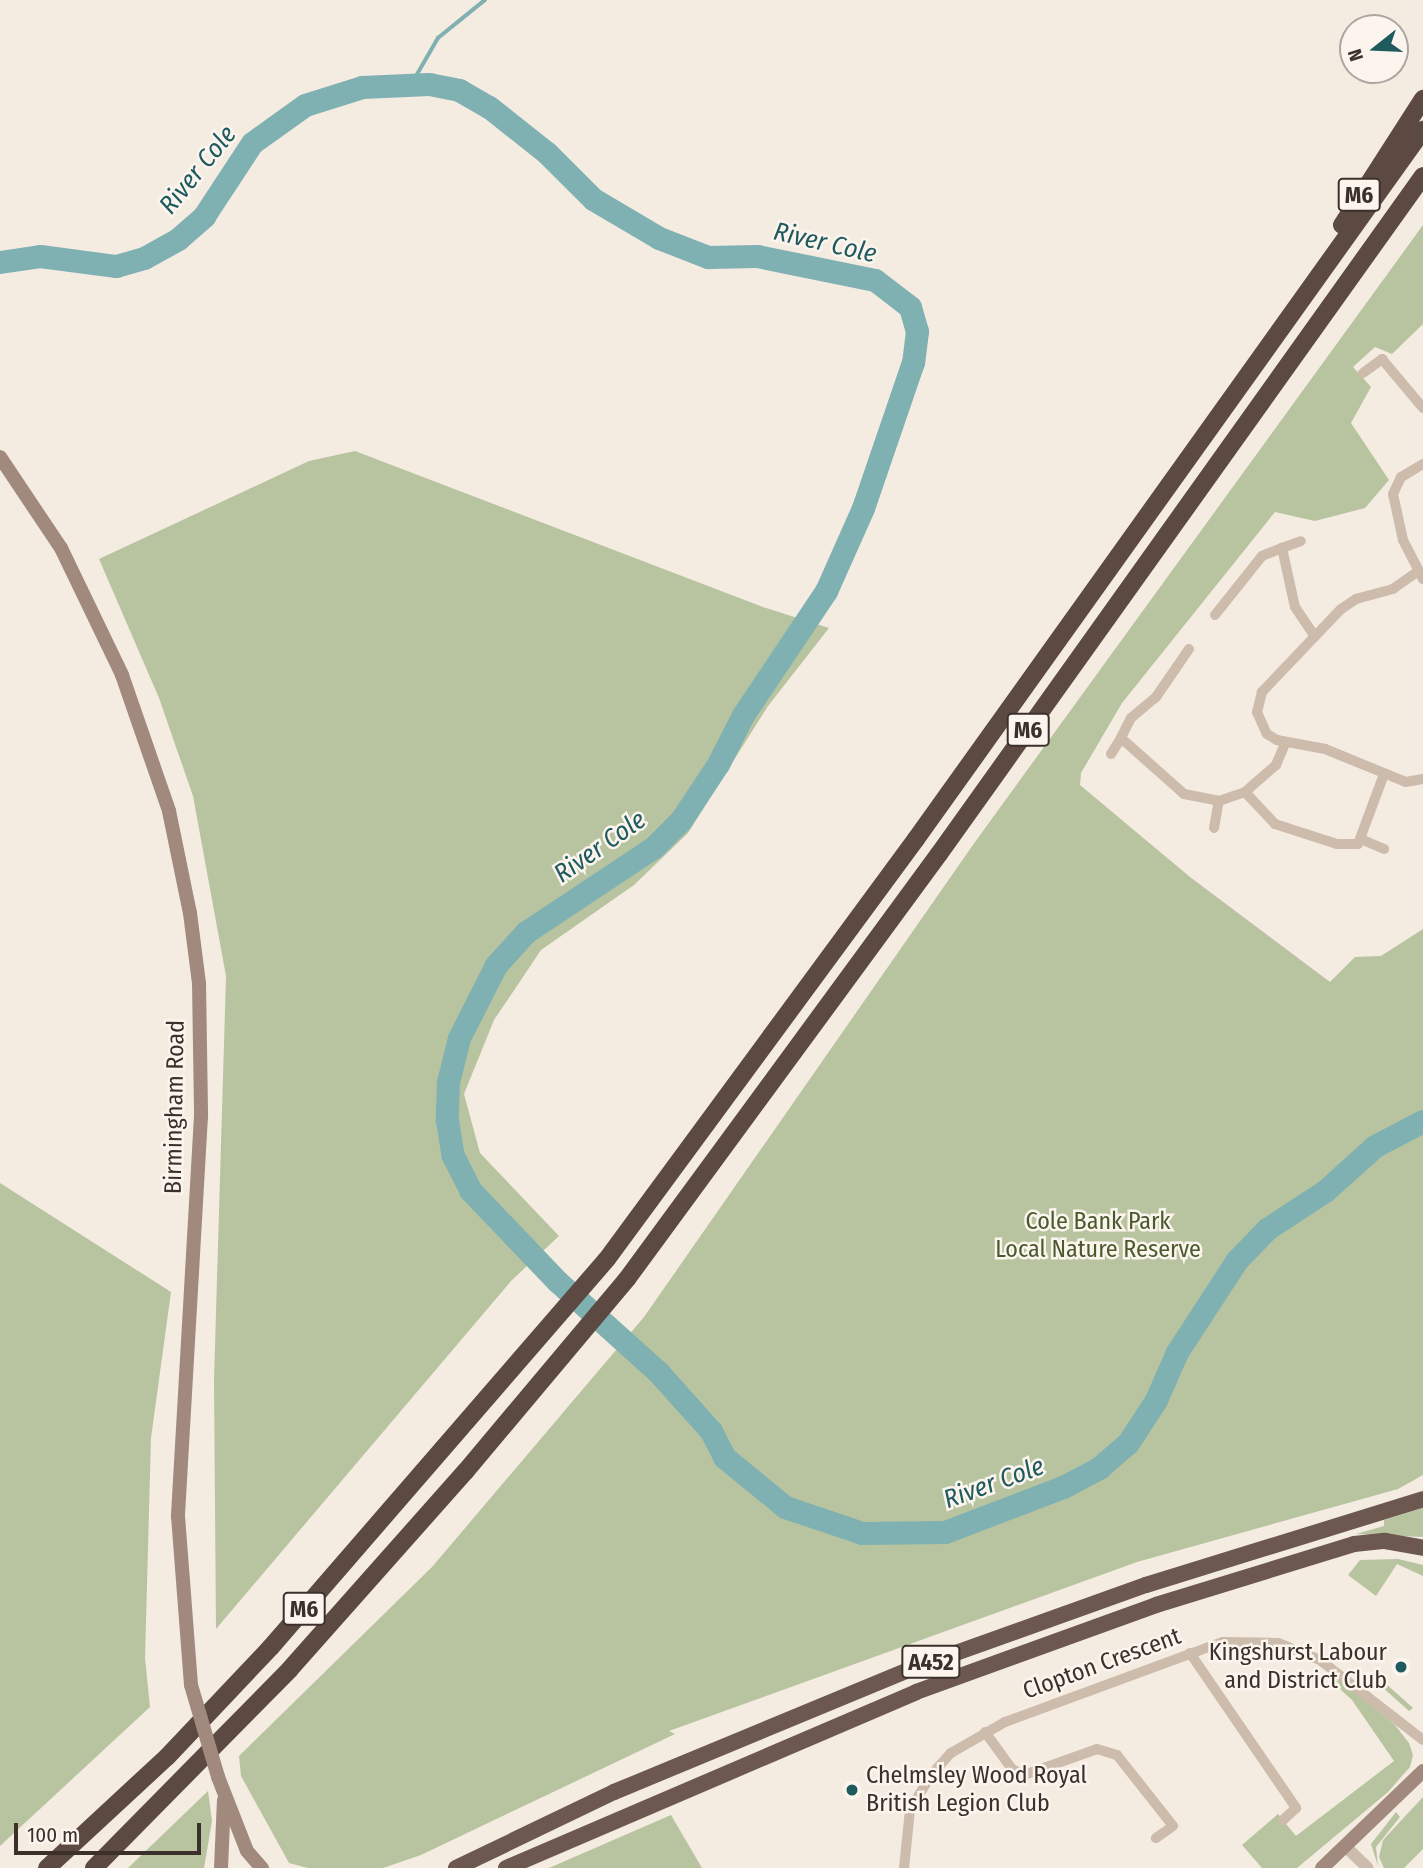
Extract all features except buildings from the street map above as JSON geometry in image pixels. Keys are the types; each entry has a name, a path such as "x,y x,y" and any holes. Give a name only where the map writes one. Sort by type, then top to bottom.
{"highway":[{"name":"M6","path":"1302,295 1357,198 1423,99"},
{"name":"M6","path":"47,1868 167,1757 271,1647 545,1334 607,1259 916,839 1302,295 1423,130"},
{"name":"M6","path":"94,1868 289,1669 566,1353 627,1279 939,854 1423,176"},
{"name":"A452","path":"456,1868 614,1792 911,1669 1160,1580 1423,1499"},
{"name":"A452","path":"506,1868 916,1692 1156,1605 1354,1544 1385,1541 1423,1548"}],"main road":[{"name":"Birmingham Road","path":"0,457 61,548 122,675 166,799 185,879 198,983 201,1116 178,1516 191,1685 224,1795 247,1851 262,1868"},
{"path":"1322,1868 1423,1771"},
{"name":"Birmingham Road","path":"220,1868 224,1795"}],"street":[{"path":"1363,373 1382,359 1423,408"},
{"path":"1423,464 1401,477 1393,507 1420,575 1393,589 1356,599 1313,634 1256,704 1267,734 1286,743 1325,749 1406,782 1423,779"},
{"path":"1215,615 1262,556 1301,541"},
{"path":"1282,548 1295,607 1313,634"},
{"path":"1111,754 1131,719 1156,697 1189,649"},
{"path":"1121,738 1184,794 1219,801 1245,792 1276,765 1286,743"},
{"path":"1363,840 1384,774"},
{"path":"1245,792 1275,824 1337,844 1363,840 1384,849"},
{"path":"1214,828 1219,801"},
{"name":"Clopton Crescent","path":"904,1868 907,1828 917,1794 951,1753 985,1732 1190,1653 1239,1640 1298,1650 1345,1676 1420,1738"},
{"path":"1190,1653 1296,1808 1283,1820"},
{"path":"985,1732 1012,1769 1024,1775 1097,1749 1116,1755 1173,1826 1156,1838"},
{"path":"1346,1847 1368,1868"}],"green space":[{"name":"Cole Bank Park Local Nature Reserve","path":"1423,225 1423,324 1392,354 1375,347 1353,367 1371,387 1351,423 1389,480 1365,508 1315,521 1275,512 1122,703 1081,773 1080,785 1190,877 1330,982 1355,957 1381,956 1423,929 1423,1475 1398,1489 1137,1562 669,1731 675,1734 421,1855 383,1868 308,1868 289,1863 241,1776 239,1756 432,1567 644,1317 975,842"},
{"path":"355,451 763,607 829,628 768,706 688,833 634,885 541,950 494,1020 464,1094 480,1153 559,1236 511,1281 216,1629 214,1380 226,976 193,796 159,698 99,559 309,461"},
{"path":"0,1183 171,1292 151,1438 145,1658 150,1707 0,1846"},
{"path":"1423,1508 1423,1537 1356,1534 1384,1526 1384,1520"},
{"path":"1398,1559 1423,1565 1423,1576 1397,1564 1376,1596 1348,1575 1360,1560"},
{"path":"1374,1673 1413,1708 1409,1711 1371,1677"},
{"path":"1329,1679 1344,1682 1395,1725 1409,1743 1413,1755 1410,1767 1388,1792 1297,1868 1262,1868 1242,1845 1278,1814 1296,1836 1394,1761 1352,1700"},
{"path":"208,1791 212,1821 204,1868 128,1868"},
{"path":"1423,1797 1423,1849 1404,1868 1384,1868 1379,1857 1383,1840"},
{"path":"1396,1812 1400,1817 1376,1847 1378,1866 1371,1844"},
{"path":"671,1815 702,1868 549,1868"}],"waterway":[{"path":"412,83 438,38 485,0"},
{"name":"River Cole","path":"0,262 40,256 116,266 144,258 178,239 204,216 252,143 305,105 362,87 429,84 459,90 489,107 547,153 593,199 659,238 708,257 757,256 875,280 910,307 917,331 913,362 863,508 826,591 743,715 718,764 681,820 654,847 526,932 496,965 459,1038 448,1082 447,1120 453,1156 470,1190 557,1281 659,1373 711,1431 724,1457 785,1507 862,1533 945,1532 1063,1487 1099,1468 1128,1443 1156,1400 1177,1352 1237,1260 1267,1229 1325,1191 1375,1146 1423,1121"}],"place":[{"name":"Kingshurst Labour and District Club","path":"1401,1667"},
{"name":"Chelmsley Wood Royal British Legion Club","path":"852,1790"}]}
